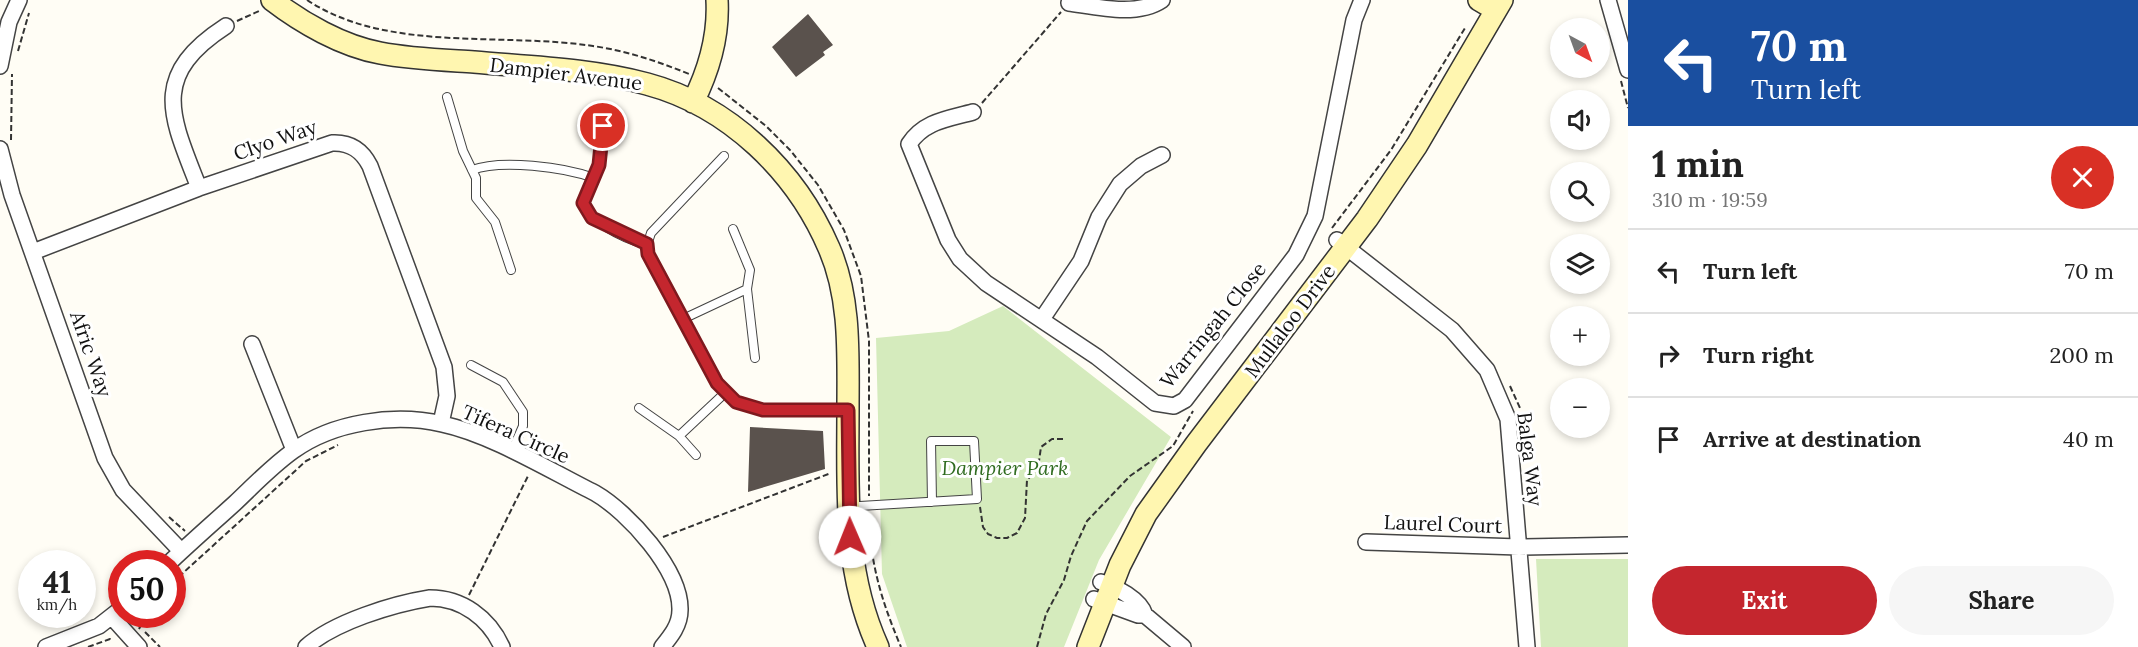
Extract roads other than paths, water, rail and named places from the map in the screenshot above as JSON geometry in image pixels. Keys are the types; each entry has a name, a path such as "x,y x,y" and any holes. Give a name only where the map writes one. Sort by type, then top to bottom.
{"main road":[{"name":"Dampier Avenue","path":"291,0 324,20 368,38 417,47 574,60 636,69 694,89 736,113 781,152 823,209 843,254 851,282 860,346 862,558 868,591 890,647"},
{"path":"694,89 710,64 716,30 717,0"},
{"name":"Dampier Avenue","path":"270,3 316,28 378,53 620,78 664,89 694,89 778,167 810,209 830,250 844,305 849,356 851,559 860,600 878,647"},
{"name":"Mullaloo Drive","path":"1088,647 1103,592 1126,527 1148,491 1341,244 1491,3"},
{"name":"Mullaloo Drive","path":"1075,647 1103,592"}],"street":[{"path":"1069,3 1126,10 1157,4 1162,0"},
{"name":"Warringah Close","path":"974,112 929,124 917,132 909,144 948,240 960,259 986,283 1042,319 1155,403 1174,406 1185,400 1296,255 1316,216 1354,20 1362,0"},
{"path":"1608,0 1628,70"},
{"path":"6,70 9,22 24,5"},
{"path":"199,188 175,124 173,92 177,76 191,54 205,40 226,26"},
{"name":"Clyo Way","path":"33,252 199,188 332,143 341,142 358,149 370,166 444,368 447,396 441,423"},
{"name":"Afric Way","path":"6,147 12,195 105,458 123,490 180,550"},
{"path":"1042,319 1081,261 1099,217 1120,184 1141,166 1162,155"},
{"name":"Balga Way","path":"1341,244 1452,330 1487,370 1508,418 1527,647"},
{"path":"252,344 294,450"},
{"name":"Tifera Circle","path":"182,550 294,450 331,432 381,420 441,423 467,432 534,463 608,501 629,519 649,542 670,578 680,602 678,624 662,647"},
{"name":"Laurel Court","path":"1366,542 1519,547 1628,545"},
{"path":"1103,592 1135,602 1143,609 1145,615 1183,647"},
{"path":"306,647 326,633 413,601 441,598 464,606 492,627 502,647"},
{"path":"46,647 99,626 108,620"},
{"path":"127,628 139,647"}],"lane":[{"path":"447,97 463,151 476,178 476,198 495,222 512,270"},
{"path":"606,106 599,165 583,203 592,218 647,244"},
{"path":"724,156 651,234 647,244 648,254 717,383 736,402 763,410 848,410"},
{"path":"472,170 487,164 575,171 594,178"},
{"path":"733,229 750,270 747,289 755,358"},
{"path":"683,319 747,289"},
{"path":"471,365 503,382 523,412 524,426 511,452"},
{"path":"679,436 726,392"},
{"path":"639,408 679,436 696,455"},
{"path":"860,506 932,502 977,499 974,441 931,441 932,502"}],"park label":[{"name":"Dampier Park","path":"1005,468"}]}
